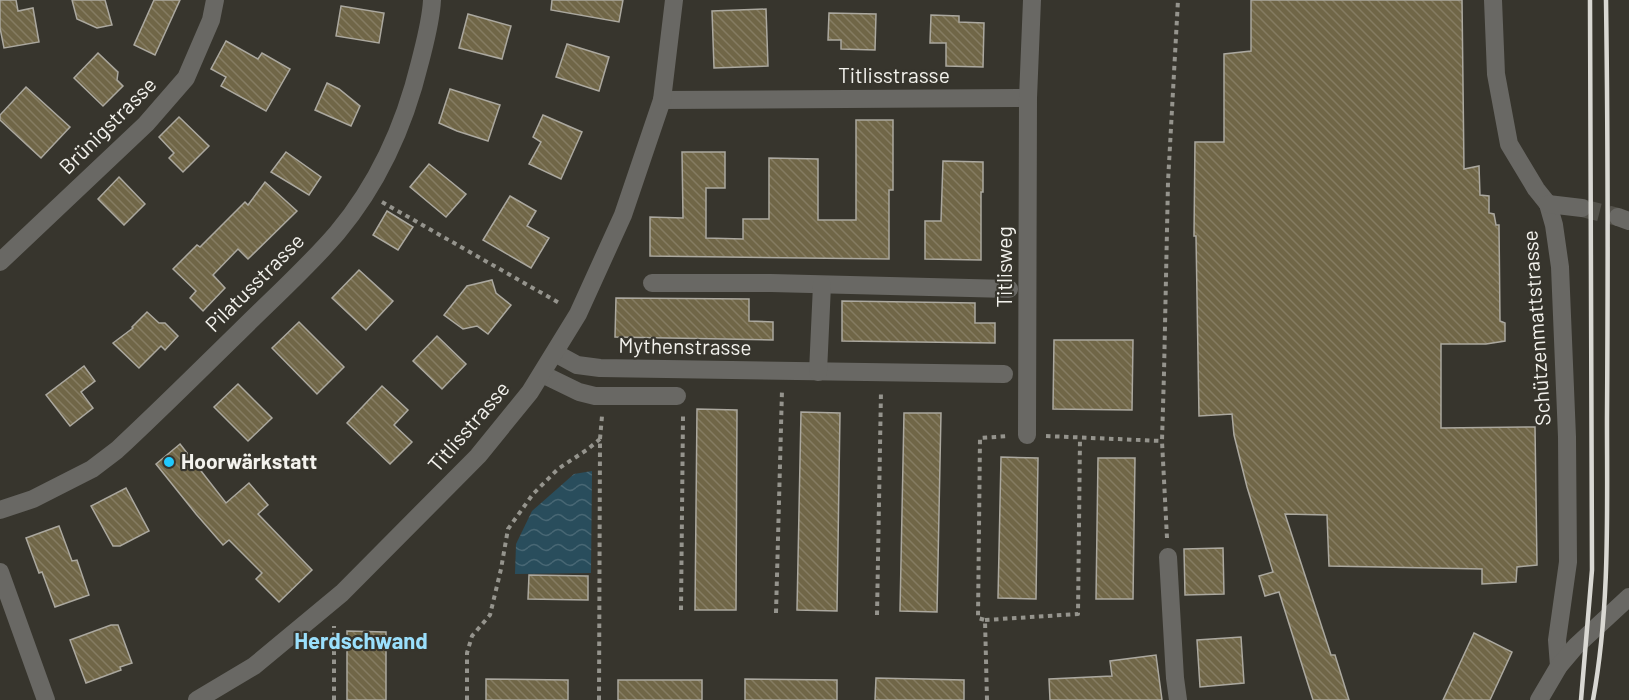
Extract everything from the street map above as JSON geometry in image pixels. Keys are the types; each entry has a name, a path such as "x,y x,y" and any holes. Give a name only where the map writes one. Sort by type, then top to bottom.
{"street":[{"name":"Brünigstrasse","path":"0,262 146,124 186,78 212,20 215,0"},
{"name":"Pilatusstrasse","path":"0,510 33,499 92,469 117,450 288,284 337,232 366,193 397,135 410,99 431,15 432,0"},
{"name":"Titlisstrasse","path":"197,700 254,666 342,593 478,456 530,392 578,314 623,215 662,100 674,0"},
{"path":"1028,98 1032,0"},
{"name":"Schützenmattstrasse","path":"1493,0 1496,74 1509,144 1536,189 1548,204 1554,225 1560,267 1567,437 1568,562 1557,640 1559,666"},
{"name":"Titlisstrasse","path":"662,100 1028,98"},
{"name":"Titlisweg","path":"1027,435 1028,98"},
{"path":"1548,204 1582,208"},
{"path":"652,283 1009,289"},
{"path":"818,372 822,285"},
{"name":"Mythenstrasse","path":"555,353 577,365 600,369 1004,374"},
{"path":"542,374 579,392 595,396 680,402"},
{"path":"1168,557 1178,700"},
{"path":"0,572 46,700"},
{"path":"1539,700 1559,666 1576,646 1626,600"}],"path":[{"path":"1168,557 1162,441 1168,182 1178,0"},
{"path":"366,193 578,314"},
{"path":"777,613 783,371"},
{"path":"877,615 882,372"},
{"path":"680,402 681,610"},
{"path":"599,700 600,439 603,406"},
{"path":"1080,438 1078,614 985,620 978,618 980,438 1027,435 1162,441"},
{"path":"467,700 467,653 472,636 490,615 508,529 532,494 558,469 600,439"},
{"path":"985,620 987,700"},
{"path":"333,700 334,624"}],"water":[{"path":"592,471 591,573 515,574 516,544 532,511 574,474"}],"building":[{"path":"0,0 16,0 18,11 33,8 39,42 4,48 0,28"},
{"path":"72,0 105,0 112,25 97,28 77,19"},
{"path":"154,0 180,0 155,55 134,45"},
{"path":"552,0 623,0 619,22 551,10"},
{"path":"1251,0 1462,0 1464,169 1479,166 1480,195 1489,196 1489,213 1494,214 1496,225 1499,225 1500,321 1505,323 1505,341 1486,344 1441,344 1441,428 1535,427 1537,565 1517,567 1516,582 1482,584 1482,569 1329,566 1327,515 1285,514 1331,655 1335,655 1349,700 1313,700 1279,592 1265,596 1259,576 1273,572 1247,487 1234,435 1232,414 1199,416 1196,236 1194,236 1195,142 1224,142 1224,54 1251,51"},
{"path":"341,6 384,13 379,43 336,36"},
{"path":"766,9 768,66 714,68 712,11"},
{"path":"829,13 876,14 875,50 841,49 841,40 828,40"},
{"path":"468,14 511,26 502,59 459,48"},
{"path":"931,15 959,16 959,22 984,23 983,67 946,66 946,43 930,43"},
{"path":"226,41 258,59 262,53 290,69 266,111 221,86 226,77 211,69"},
{"path":"567,44 609,57 599,91 556,77"},
{"path":"98,53 118,72 117,80 123,86 103,106 74,78"},
{"path":"327,83 339,89 360,106 351,126 315,110"},
{"path":"26,87 70,127 41,158 0,120 0,115"},
{"path":"450,89 500,105 488,141 439,123"},
{"path":"543,115 582,132 561,179 529,164 541,142 533,137"},
{"path":"179,117 209,146 183,172 169,158 174,153 159,137"},
{"path":"856,120 893,120 893,190 889,190 889,259 650,256 650,217 683,218 682,152 725,152 725,188 706,188 706,238 743,239 743,219 769,219 769,158 818,159 818,220 856,220"},
{"path":"286,152 321,177 309,195 271,172"},
{"path":"943,161 983,162 981,260 925,259 925,221 941,221"},
{"path":"429,164 466,194 446,217 410,187"},
{"path":"119,177 145,204 124,225 98,199"},
{"path":"265,182 297,211 248,259 238,249 213,275 225,288 203,311 190,298 196,291 173,269 197,245 200,247 245,202 248,205"},
{"path":"510,196 536,211 527,226 549,238 531,268 483,240"},
{"path":"387,211 413,227 398,250 373,235"},
{"path":"359,270 393,301 366,330 332,298"},
{"path":"492,280 496,293 511,305 488,334 477,326 463,329 444,315 467,286"},
{"path":"616,298 749,299 749,321 773,322 773,340 615,337"},
{"path":"842,301 975,303 975,323 995,323 995,343 842,341"},
{"path":"147,312 159,323 165,323 178,336 165,350 161,346 139,368 113,343 133,328"},
{"path":"299,322 344,367 317,394 272,348"},
{"path":"437,336 466,364 442,389 413,361"},
{"path":"1054,340 1133,340 1132,410 1053,409"},
{"path":"84,366 95,381 81,392 93,408 70,426 46,395"},
{"path":"238,384 272,418 248,441 214,407"},
{"path":"382,386 408,410 394,425 412,442 390,464 347,423"},
{"path":"697,409 737,410 736,610 695,610"},
{"path":"801,412 840,413 837,611 797,610"},
{"path":"904,413 941,413 937,612 900,611"},
{"path":"180,444 226,503 249,483 268,505 258,514 312,570 279,602 256,579 262,573 229,540 223,545 156,464"},
{"path":"1001,457 1038,458 1036,599 998,598"},
{"path":"1098,458 1135,458 1133,599 1096,599"},
{"path":"126,488 149,531 120,546 113,546 91,506"},
{"path":"59,526 72,561 77,560 89,595 55,607 26,538"},
{"path":"1223,548 1224,594 1185,595 1184,549"},
{"path":"529,575 588,576 588,600 528,599"},
{"path":"111,625 118,625 132,663 120,667 121,670 86,683 70,640"},
{"path":"347,631 386,632 386,700 347,700"},
{"path":"1474,633 1512,652 1490,700 1443,700"},
{"path":"1241,637 1244,683 1200,687 1197,640"},
{"path":"1156,655 1162,700 1050,700 1049,679 1112,676 1110,661"},
{"path":"876,678 964,680 964,700 875,700"},
{"path":"486,679 568,680 568,700 486,700"},
{"path":"745,679 837,680 837,700 745,700"},
{"path":"618,680 702,680 702,700 618,700"}],"tunnel":[{"path":"1582,208 1618,217"}],"railway":[{"path":"1581,700 1592,570 1590,0"},
{"path":"1593,700 1605,595 1607,524 1606,0"}],"place":[{"name":"Hoorwärkstatt","path":"169,462"}],"district":[{"name":"Herdschwand","path":"361,641"}]}
